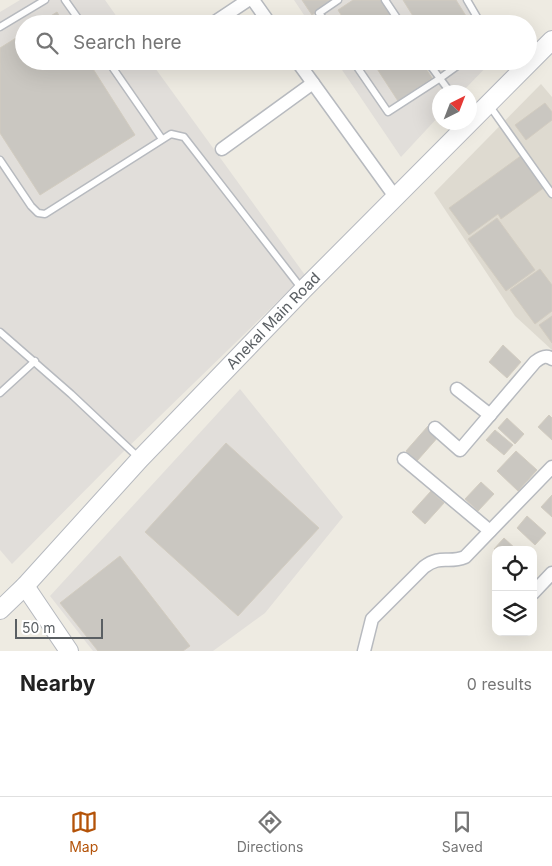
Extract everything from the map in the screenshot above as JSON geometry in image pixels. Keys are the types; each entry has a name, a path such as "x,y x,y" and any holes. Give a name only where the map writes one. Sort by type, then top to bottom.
{"main road":[{"name":"Anekal Main Road","path":"537,53 552,40"},
{"name":"Anekal Main Road","path":"477,114 488,105 518,70"},
{"name":"Anekal Main Road","path":"0,610 25,586 140,459 461,130"},
{"path":"25,586 69,651"}],"street":[{"path":"226,15 248,0"},
{"path":"253,0 264,15"},
{"path":"304,70 396,198"},
{"path":"222,149 313,83"},
{"path":"435,428 460,450 535,362 542,357 550,357 552,359"},
{"path":"457,389 490,415"},
{"path":"404,459 490,531"},
{"path":"364,651 372,619 424,567 433,560 456,560 465,556 552,466"},
{"path":"535,591 552,573"}],"lane":[{"path":"19,15 45,0"},
{"path":"65,0 76,15"},
{"path":"320,15 319,13 338,0"},
{"path":"385,0 395,15"},
{"path":"467,0 476,15"},
{"path":"0,26 15,17"},
{"path":"114,70 162,139"},
{"path":"359,70 388,112 452,70"},
{"path":"433,70 444,85"},
{"path":"488,105 552,194"},
{"path":"0,160 31,206 38,213 45,214 170,134 184,137 303,290"},
{"path":"0,332 35,361 140,459"},
{"path":"0,393 35,361"}],"shaded area":[{"path":"20,0 105,0 116,15 15,15 15,70 157,70 305,275 122,453 12,564 0,550 0,12"},
{"path":"294,0 470,0 478,15 304,15"},
{"path":"342,70 483,70 469,85 432,85 432,124 401,157"},
{"path":"541,84 552,97 552,350 515,316 434,193"},
{"path":"240,389 343,517 265,613 213,651 93,651 50,596"}],"building":[{"path":"302,0 334,0 312,15"},
{"path":"353,0 381,0 390,15 341,15 338,10"},
{"path":"403,0 456,0 465,15 412,15"},
{"path":"15,39 15,70 94,70 135,135 40,195 0,133 0,48"},
{"path":"378,70 427,70 432,78 398,101"},
{"path":"545,103 552,112 552,120 526,140 515,125"},
{"path":"522,155 545,187 501,219 498,214 469,235 449,208"},
{"path":"497,218 535,270 506,291 468,239"},
{"path":"540,269 552,285 552,311 535,324 510,290"},
{"path":"552,316 552,343 539,325"},
{"path":"503,345 521,362 507,378 489,362"},
{"path":"549,415 552,418 552,440 538,427"},
{"path":"507,418 524,434 515,444 498,428"},
{"path":"428,426 439,436 417,461 406,451"},
{"path":"495,430 513,445 504,455 486,440"},
{"path":"226,443 319,528 238,616 145,532"},
{"path":"516,451 537,470 518,491 497,471"},
{"path":"481,482 494,494 478,511 465,499"},
{"path":"431,491 444,503 425,524 412,512"},
{"path":"552,495 552,517 541,507"},
{"path":"527,516 546,533 535,545 517,528"},
{"path":"504,538 513,546 497,546"},
{"path":"120,556 190,646 183,651 98,651 60,603"}]}
